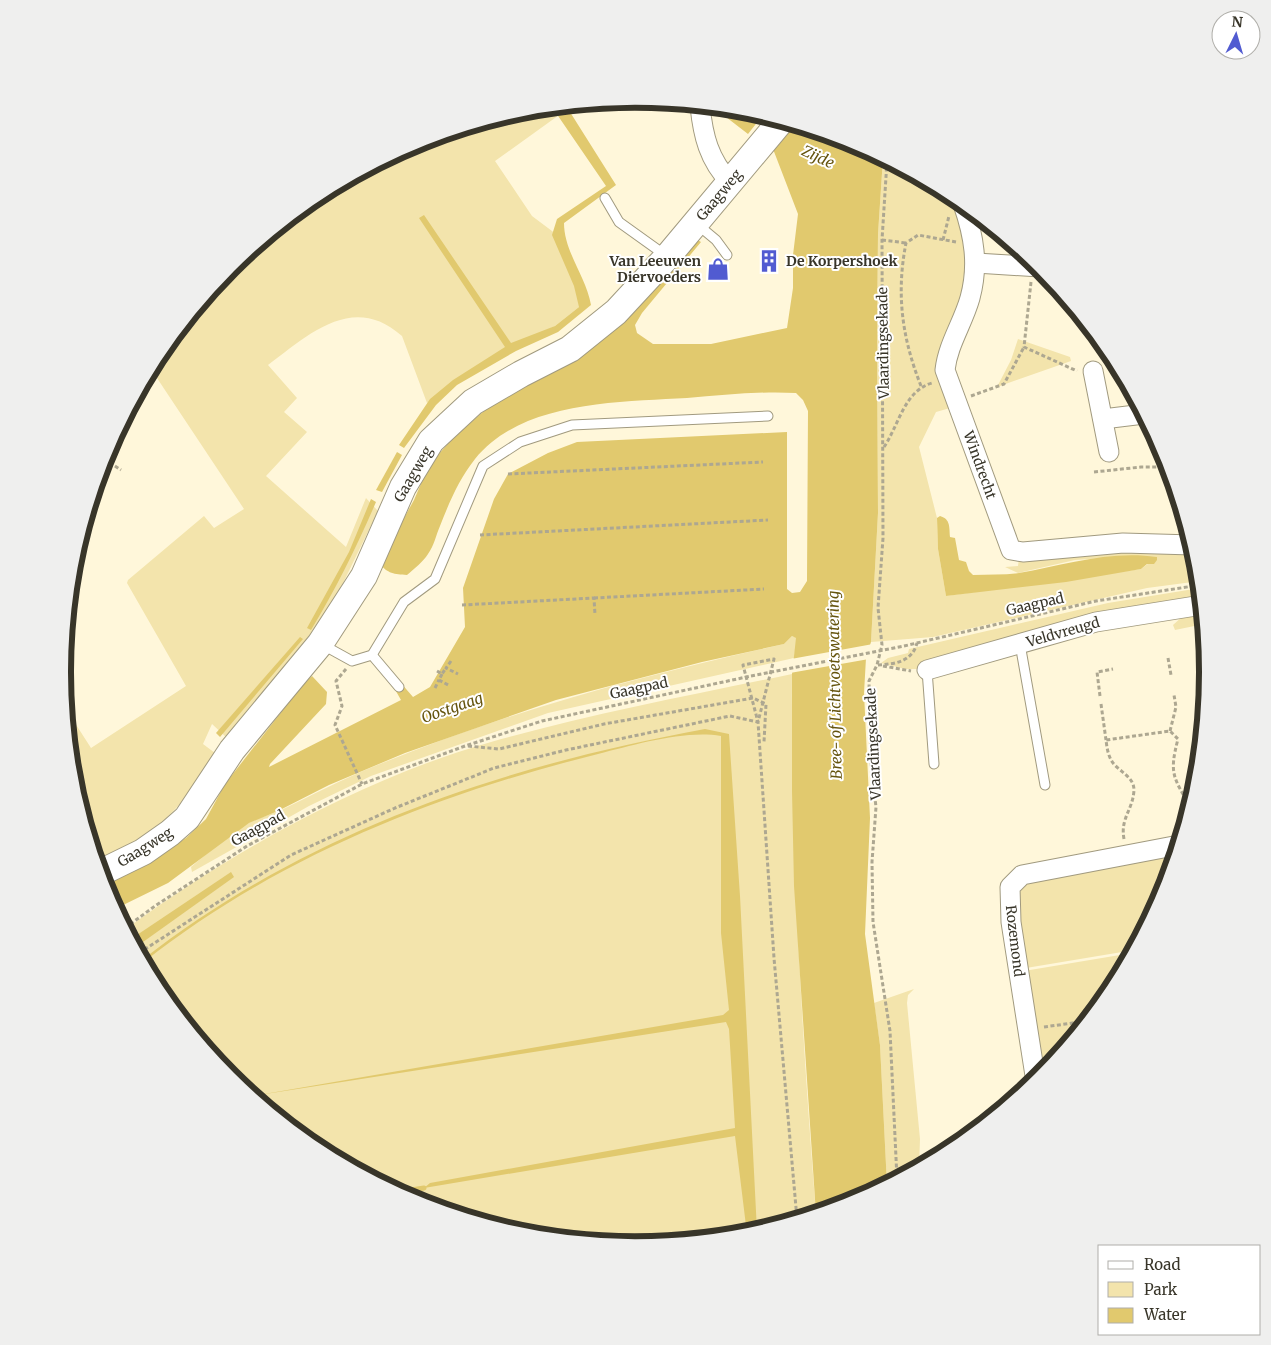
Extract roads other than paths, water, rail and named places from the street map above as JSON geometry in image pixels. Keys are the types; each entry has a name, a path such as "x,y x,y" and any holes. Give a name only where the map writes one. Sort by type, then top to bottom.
{"main road":[{"name":"Gaagweg","path":"107,870 143,852 187,818 232,750 320,644 364,576 403,487 431,441 473,402 521,374 570,349 616,312 668,256 777,126"}],"street":[{"path":"701,112 703,132 712,157 720,171 730,182"},
{"name":"Windrecht","path":"953,208 971,228 975,254 970,298 947,353 945,370 1011,550 1023,552 1123,543 1185,545"},
{"path":"975,254 1025,265"},
{"path":"1093,371 1109,452"},
{"path":"1103,419 1138,415"},
{"name":"Veldvreugd","path":"926,670 1114,618 1196,606"},
{"name":"Rozemond","path":"1034,1071 1011,922 1010,887 1022,874 1173,845"}],"lane":[{"path":"605,198 619,222 668,256"},
{"path":"696,223 716,240 727,255"},
{"path":"320,644 352,661 372,656 404,602 435,579 483,466 520,442 572,425 768,416"},
{"path":"1020,644 1045,785"},
{"path":"372,656 399,687"},
{"path":"926,670 934,764"}],"water":[{"path":"570,112 616,185 564,223 571,254 585,284 591,305 558,332 516,351 457,385 436,405 404,448 399,445 430,399 453,380 505,347 419,218 424,215 511,343 555,326 579,307 574,286 552,235 557,219 606,186 557,114"},
{"path":"724,115 758,122 748,134"},
{"path":"763,123 817,138 883,165 878,234 878,513 871,642 866,658 864,693 870,818 865,934 880,1045 887,1178 816,1207 794,886 792,674 796,638 792,636 784,644 702,662 556,700 405,753 329,785 278,811 249,823 168,883 122,906 110,878 161,854 186,838 206,819 225,784 304,683 312,676 327,692 326,704 269,767 401,700 393,686 400,682 413,697 430,687 465,627 463,588 494,499 508,474 548,453 577,442 787,432 787,589 792,593 800,592 807,581 808,411 803,400 796,393 742,394 632,401 573,408 544,415 518,426 495,440 475,459 459,483 432,548 421,563 407,575 391,573 379,563 414,500 429,465 453,438 492,404 571,361 602,340 633,312 696,239 701,242 642,313 635,325 637,333 653,344 711,344 787,328 793,288 793,255 798,214 773,149 783,137"},
{"path":"397,452 402,455 382,492 376,490"},
{"path":"371,499 376,502 361,535 338,583 311,630 307,628 349,552"},
{"path":"940,516 944,517 948,522 950,537 955,538 959,560 966,562 969,571 973,575 1019,573 1087,559 1122,555 1157,557 1157,560 1154,564 1147,564 1141,569 1066,582 946,596 938,549 937,518"},
{"path":"300,637 303,639 220,737 216,733"},
{"path":"705,729 729,734 740,896 757,1224 746,1226 735,1136 424,1188 430,1183 735,1128 729,1029 726,1022 261,1095 723,1015 729,1010 721,933 721,736 691,735 659,739 537,770 418,810 359,834 247,891 194,925 149,958 148,956 206,914 272,874 339,840 409,810 481,785 554,763 629,745"},
{"path":"231,872 234,877 141,944 136,935"}],"waterway":[{"path":"411,1190 424,1188"}],"place":[{"name":"De Korpershoek","path":"769,261"},
{"name":"Van Leeuwen Diervoeders","path":"718,269"}],"water label":[{"name":"Zijde","path":"818,157"},
{"name":"Bree- of Lichtvoetswatering","path":"835,685"},
{"name":"Oostgaag","path":"452,708"}]}
